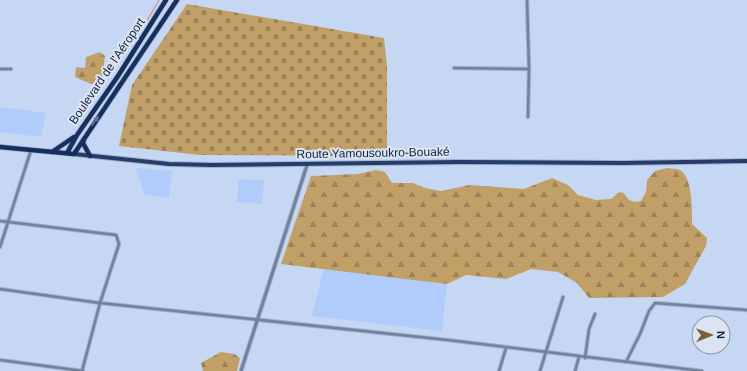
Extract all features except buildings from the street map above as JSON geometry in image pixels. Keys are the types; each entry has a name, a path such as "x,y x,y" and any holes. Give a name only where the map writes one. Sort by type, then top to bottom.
{"highway":[{"name":"Boulevard de l'Aéroport","path":"67,153 77,135 118,76 166,0"},
{"name":"Boulevard de l'Aéroport","path":"74,154 170,8 177,0"},
{"path":"52,152 77,135"},
{"path":"84,137 84,143 90,156"},
{"name":"Route Yamousoukro-Bouaké","path":"0,147 74,154"}],"main road":[{"name":"Route Yamousoukro-Bouaké","path":"74,154 154,162 204,165 307,165 459,162 623,163 747,160"}],"street":[{"path":"527,0 529,69 528,117"},
{"path":"454,68 529,69"},
{"path":"0,69 11,69"},
{"path":"0,248 31,150"},
{"path":"241,371 307,165"},
{"path":"0,221 116,235 119,244 100,303 83,371 0,360"},
{"path":"0,289 100,303 258,319 702,371"},
{"path":"540,371 563,297"},
{"path":"626,362 640,334 649,311 655,303 747,310"},
{"path":"585,358 589,329 595,314"},
{"path":"499,371 506,348"},
{"path":"575,371 579,357"}],"shaded area":[{"path":"0,107 46,113 41,137 0,132"},
{"path":"136,168 172,171 169,198 144,194"},
{"path":"239,179 264,180 262,204 237,202"},
{"path":"324,268 447,284 442,331 312,316"}],"green space":[{"path":"187,4 384,38 387,66 387,156 200,155 119,146 132,85"},
{"path":"100,52 105,56 102,80 91,84 75,77 76,67 85,68 86,57"},
{"path":"667,168 678,169 684,174 690,187 692,224 707,238 706,246 685,284 663,297 589,298 577,283 558,272 531,269 506,279 466,275 447,284 281,264 311,176 358,174 376,170 385,172 392,183 413,183 425,188 441,191 470,185 524,189 552,178 568,185 578,195 596,200 611,199 619,192 624,193 629,200 635,202 641,201 646,192 647,180 655,171"},
{"path":"221,352 234,354 240,358 237,371 203,371 201,363"}],"waterway":[{"path":"145,24 159,0"}]}
